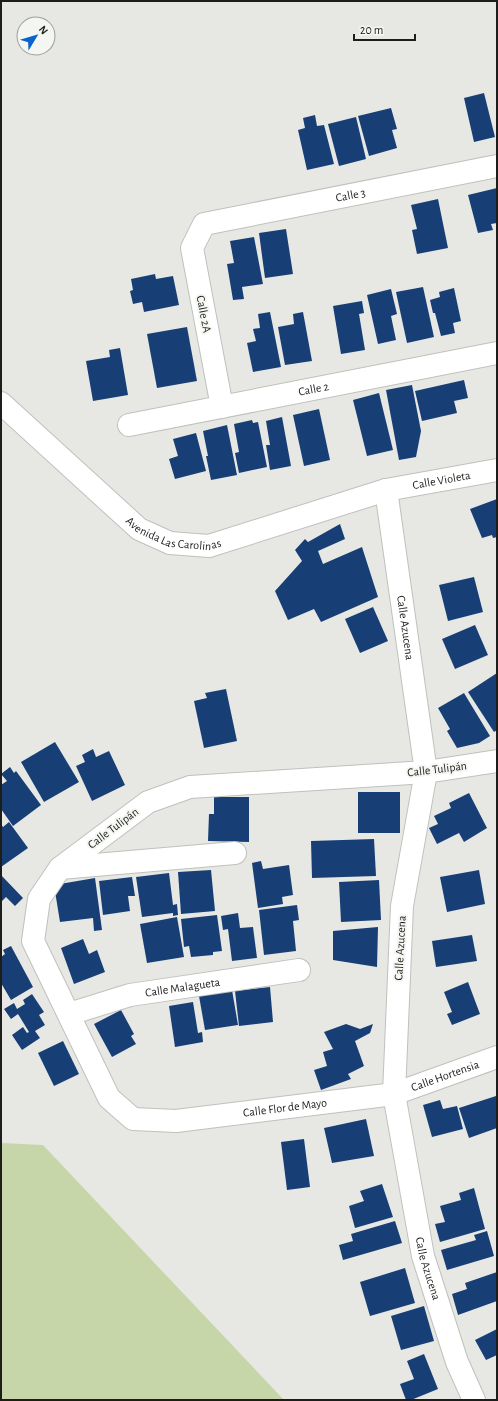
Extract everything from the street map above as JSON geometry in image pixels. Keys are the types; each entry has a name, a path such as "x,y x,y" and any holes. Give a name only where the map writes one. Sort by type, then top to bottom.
{"street":[{"name":"Calle 3","path":"204,224 497,166"},
{"name":"Calle 2A","path":"204,224 192,248 222,407"},
{"name":"Calle 2","path":"129,425 497,353"},
{"name":"Avenida Las Carolinas","path":"1,403 138,529 170,543 210,546 386,490"},
{"name":"Calle Violeta","path":"386,490 497,470"},
{"name":"Calle Azucena","path":"386,490 426,772 402,906 394,1094 423,1256 457,1362 474,1400"},
{"name":"Calle Tulipán","path":"176,1121 133,1119 109,1098 33,940 39,899 60,868 148,802 190,787 426,772 497,762"},
{"path":"60,868 235,853"},
{"name":"Calle Malagueta","path":"69,1014 130,994 299,970"},
{"name":"Calle Hortensia","path":"394,1094 497,1058"},
{"name":"Calle Flor de Mayo","path":"176,1121 394,1094"}],"green space":[{"path":"1,1143 43,1145 284,1400 1,1400"}],"building":[{"path":"484,93 495,137 474,142 464,98"},
{"path":"391,108 397,129 392,130 397,148 369,156 358,116"},
{"path":"315,115 317,126 324,125 334,164 307,170 298,130 305,128 303,118"},
{"path":"356,117 366,159 339,166 328,124"},
{"path":"497,188 497,223 491,224 493,230 478,233 468,195"},
{"path":"438,199 448,248 417,254 412,230 417,229 411,205"},
{"path":"286,229 293,274 265,278 259,233"},
{"path":"254,237 263,284 242,287 244,299 233,300 227,264 234,263 230,241"},
{"path":"155,274 156,279 173,276 179,305 144,312 142,302 133,304 130,291 133,290 131,279"},
{"path":"423,287 434,337 407,343 396,292"},
{"path":"454,288 461,321 453,323 455,333 441,336 430,300 440,297 439,292"},
{"path":"391,289 397,314 391,316 396,340 378,344 367,295"},
{"path":"362,301 364,313 359,314 365,350 341,354 333,306"},
{"path":"270,312 281,367 253,372 247,343 256,341 253,329 260,328 258,314"},
{"path":"303,312 312,361 285,365 278,327 294,324 293,314"},
{"path":"187,327 197,381 157,388 147,334"},
{"path":"120,348 128,395 93,401 86,361 110,357 109,350"},
{"path":"464,380 468,398 454,401 457,413 422,421 415,391"},
{"path":"412,385 421,431 416,457 399,460 386,390"},
{"path":"379,393 393,450 367,456 353,400"},
{"path":"319,409 330,460 304,466 293,415"},
{"path":"282,417 291,466 270,470 266,445 270,445 266,421"},
{"path":"252,420 253,423 258,422 267,467 239,473 235,453 239,452 234,424"},
{"path":"227,425 237,475 211,480 203,431"},
{"path":"196,433 206,471 175,479 169,459 178,456 173,439"},
{"path":"497,499 497,537 493,538 492,535 482,538 470,509"},
{"path":"340,524 345,539 318,551 323,564 362,547 378,597 321,622 314,609 288,620 275,591 302,561 295,550 305,539 308,542"},
{"path":"474,577 483,612 448,621 439,585"},
{"path":"373,607 388,641 360,653 345,619"},
{"path":"475,625 488,655 455,669 442,639"},
{"path":"497,673 497,730 494,732 468,692"},
{"path":"226,689 237,741 204,748 194,701 207,698 205,693"},
{"path":"464,693 490,736 479,743 457,748 447,731 450,729 438,708"},
{"path":"55,742 79,782 44,802 21,762"},
{"path":"93,749 96,757 109,751 125,785 92,801 76,766 85,762 82,755"},
{"path":"10,767 14,773 16,771 41,805 13,826 1,809 1,785 7,781 1,774"},
{"path":"358,792 400,792 400,833 358,833"},
{"path":"469,793 487,828 464,842 459,833 437,844 429,828 438,824 434,816 451,808 449,803"},
{"path":"214,797 249,797 249,842 208,841 209,814 214,814"},
{"path":"9,822 28,848 1,867 1,824 3,827"},
{"path":"374,839 376,876 312,878 311,841"},
{"path":"261,861 263,869 289,865 293,895 282,897 283,904 258,908 252,863"},
{"path":"211,870 215,911 181,914 178,872"},
{"path":"479,870 485,904 447,912 440,877"},
{"path":"169,873 173,905 177,904 178,915 173,916 173,913 142,917 136,877"},
{"path":"1,875 23,898 15,906 6,897 1,902"},
{"path":"132,877 135,896 128,896 130,911 103,915 99,881"},
{"path":"95,878 102,930 94,931 93,918 60,922 54,885"},
{"path":"379,880 381,920 341,922 339,882"},
{"path":"297,905 299,920 293,921 296,951 264,955 259,910"},
{"path":"238,913 240,928 253,927 257,958 232,961 228,929 223,930 221,916"},
{"path":"217,915 222,951 213,952 213,955 191,957 189,946 184,947 181,919"},
{"path":"177,917 184,957 147,963 140,924"},
{"path":"378,927 377,967 333,960 333,931"},
{"path":"472,935 477,961 436,967 432,941"},
{"path":"83,939 89,954 97,950 105,972 74,984 61,948"},
{"path":"11,946 33,987 11,1000 1,983 1,957 5,954 3,950"},
{"path":"468,982 480,1014 452,1025 447,1014 452,1012 444,992"},
{"path":"270,987 273,1022 239,1026 235,991"},
{"path":"232,990 238,1025 205,1030 199,996"},
{"path":"32,994 44,1012 39,1015 45,1025 35,1031 40,1038 22,1050 12,1035 23,1027 27,1033 29,1032 18,1014 11,1019 4,1009 14,1003 17,1009 25,1004 23,1000"},
{"path":"193,1002 198,1033 202,1032 203,1042 175,1047 169,1006"},
{"path":"121,1010 134,1034 131,1036 136,1044 112,1057 94,1024"},
{"path":"346,1024 360,1029 373,1024 370,1033 355,1041 364,1066 348,1074 351,1079 321,1090 314,1070 327,1066 323,1052 333,1049 324,1032"},
{"path":"63,1041 79,1074 54,1086 38,1053"},
{"path":"496,1096 497,1128 469,1138 459,1108"},
{"path":"440,1100 443,1109 457,1106 463,1129 432,1137 423,1105"},
{"path":"366,1119 374,1156 332,1163 324,1128"},
{"path":"304,1139 310,1187 287,1190 281,1142"},
{"path":"382,1184 393,1217 355,1228 349,1206 364,1201 360,1191"},
{"path":"474,1188 485,1229 440,1242 435,1224 445,1222 440,1206 461,1200 459,1193"},
{"path":"395,1221 402,1243 343,1260 339,1245 353,1241 351,1234"},
{"path":"487,1231 494,1256 447,1270 441,1250 476,1240 474,1235"},
{"path":"405,1268 415,1303 370,1316 360,1282"},
{"path":"497,1272 497,1301 458,1315 452,1294 467,1289 465,1283"},
{"path":"424,1306 434,1341 401,1350 391,1316"},
{"path":"497,1329 497,1355 486,1360 475,1340"},
{"path":"424,1354 438,1389 411,1400 406,1400 400,1384 414,1379 407,1361"}]}
